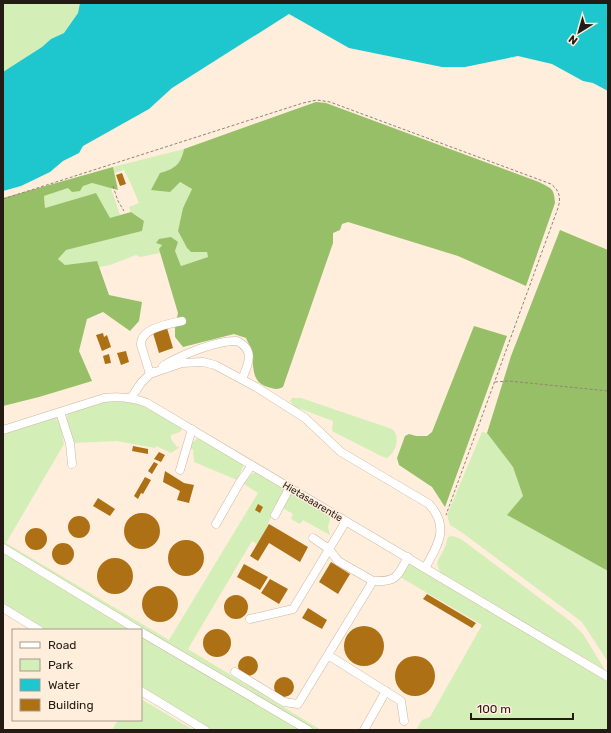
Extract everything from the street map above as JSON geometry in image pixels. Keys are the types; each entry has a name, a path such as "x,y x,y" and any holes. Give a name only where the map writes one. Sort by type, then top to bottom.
{"street":[{"path":"150,374 140,340 144,335 154,329 182,321"},
{"path":"132,398 150,374 178,357 223,343 237,341 246,347 249,354 248,367 242,379"},
{"path":"150,374 182,363 203,362 220,367 305,418 342,452 429,504 436,511 439,519 440,535 437,548 425,568"},
{"name":"Hietasaarentie","path":"3,430 104,398 132,398 151,405 608,677"},
{"path":"60,412 70,443 72,464"},
{"path":"180,470 192,429"},
{"path":"216,524 252,464"},
{"path":"275,515 290,487"},
{"path":"250,619 293,609 346,521"},
{"path":"313,538 329,549 338,562 373,581 387,581 398,576 408,557"},
{"path":"3,548 136,629"},
{"path":"235,672 284,702 298,704 373,581"},
{"path":"3,608 37,629"},
{"path":"142,633 308,730"},
{"path":"328,655 401,701 404,721"},
{"path":"364,730 386,692"},
{"path":"142,693 205,730"}],"path":[{"path":"3,199 303,103 317,100 330,102 534,177 555,187 560,195 560,199 446,514"},
{"path":"113,186 118,201 124,211"},
{"path":"494,382 509,381 608,391"}],"green space":[{"path":"3,3 80,3 78,13 64,33 51,39 42,47 3,72"},
{"path":"316,102 326,103 539,182 552,190 555,203 526,286 458,256 348,222 342,224 340,230 333,233 333,243 283,387 274,389 262,385 255,376 251,349 246,338 234,334 183,347 175,337 175,327 178,313 159,249 162,245 156,243 159,239 171,237 178,242 175,251 181,266 208,257 207,252 191,252 187,248 178,231 183,208 192,189 180,182 170,192 151,190 160,173 170,170 179,162 184,149"},
{"path":"184,149 177,166 160,173 192,189 183,208 178,231 187,248 191,252 207,252 208,257 181,266 175,251 178,242 156,243 162,245 159,249 160,253 140,257 136,255 110,265 99,267 97,261 65,265 58,259 65,250 142,231 144,221 131,212 129,207 139,203 131,184 124,170 114,173 113,167"},
{"path":"113,167 118,190 92,183 83,186 80,191 72,192 68,188 44,196 45,208 96,193 110,218 131,212 144,221 142,231 66,250 58,259 65,265 97,261 109,295 142,302 139,321 130,331 103,312 87,319 79,351 92,381 3,406 3,198"},
{"path":"92,183 111,188 120,215 110,219 96,193 45,208 44,196 68,188"},
{"path":"560,230 608,250 608,571 507,515 523,496 513,467 487,433 511,356"},
{"path":"474,326 507,336 445,507 432,487 399,465 397,458 405,436 409,434 416,436 427,436 432,432"},
{"path":"292,398 301,398 392,429 395,432 397,440 393,452 387,458 383,457 332,431 333,421 295,407 290,401"},
{"path":"109,401 120,401 148,408 183,428 180,432 171,435 171,439 177,447 180,447 171,453 156,446 155,448 117,441 73,443 67,413"},
{"path":"55,417 60,426 64,444 6,543 169,640 258,493 244,484 251,475 257,471 284,489 268,523 269,524 257,544 252,541 188,649 321,730 312,730 3,545 3,433"},
{"path":"482,432 487,433 513,467 523,496 507,515 608,571 608,662 582,622 450,525 447,515"},
{"path":"198,438 244,464 237,480 194,462 191,444"},
{"path":"290,494 293,494 329,515 330,519 328,527 330,535 303,520 300,524 291,519 293,514 281,507"},
{"path":"453,536 461,539 570,621 583,634 605,670 440,572 438,560 445,548 448,537"},
{"path":"3,551 134,629 44,629 3,604"},
{"path":"407,564 411,564 608,681 608,730 416,730 422,720 430,717 482,625 400,577"},
{"path":"142,634 305,730 211,730 142,688"},
{"path":"142,700 193,730 112,730 117,721 142,721"}],"water":[{"path":"80,3 608,3 608,91 593,83 583,81 552,64 518,56 465,67 442,67 349,48 289,14 172,88 149,109 83,146 79,153 63,161 50,172 21,186 3,191 3,72 42,47 51,39 64,33 78,13"}],"building":[{"path":"122,173 126,184 120,186 116,175"},
{"path":"167,328 173,348 159,353 153,333"},
{"path":"103,333 104,337 107,335 111,347 102,351 96,335"},
{"path":"126,351 129,362 121,365 117,353"},
{"path":"109,354 111,363 105,364 103,356"},
{"path":"133,446 148,449 148,454 132,451"},
{"path":"159,452 165,455 161,462 154,459"},
{"path":"154,462 158,464 152,474 148,471"},
{"path":"165,471 184,483 194,485 189,503 177,500 180,491 163,482"},
{"path":"145,477 151,480 143,494 141,493 138,499 134,496"},
{"path":"98,498 115,509 110,516 93,506"},
{"path":"258,504 263,507 260,513 255,510"},
{"path":"142,513 152,516 157,521 160,531 157,541 152,546 142,549 132,546 127,541 124,531 127,521 132,516"},
{"path":"79,516 87,519 90,527 87,535 79,538 71,535 68,527 71,519"},
{"path":"269,524 308,547 300,562 269,543 258,561 250,556"},
{"path":"36,528 44,531 47,539 44,547 36,550 28,547 25,539 28,531"},
{"path":"186,540 196,543 201,548 204,558 201,568 196,573 186,576 176,573 171,568 168,558 171,548 176,543"},
{"path":"63,543 71,546 74,554 71,562 63,565 55,562 52,554 55,546"},
{"path":"115,558 125,561 130,566 133,576 130,586 125,591 115,594 105,591 100,586 97,576 100,566 105,561"},
{"path":"331,562 350,574 338,594 319,582"},
{"path":"244,564 268,577 260,590 237,577"},
{"path":"270,579 288,589 279,604 261,593"},
{"path":"160,586 170,589 175,594 178,604 175,614 170,619 160,622 150,619 145,614 142,604 145,594 150,589"},
{"path":"427,594 476,623 472,628 423,599"},
{"path":"236,595 245,598 248,607 245,616 236,619 227,616 224,607 227,598"},
{"path":"308,608 327,620 322,629 302,618"},
{"path":"364,626 372,628 378,632 382,638 384,646 382,654 378,660 372,664 364,666 356,664 350,660 346,654 344,646 346,638 350,632 356,628"},
{"path":"217,629 227,633 231,643 227,653 217,657 207,653 203,643 207,633"},
{"path":"248,656 255,659 258,666 255,673 248,676 241,673 238,666 241,659"},
{"path":"419,656 426,659 432,665 435,676 434,684 426,693 419,696 411,696 404,693 396,684 395,672 398,665 407,657"},
{"path":"284,677 291,680 294,687 291,694 284,697 277,694 274,687 277,680"}]}
